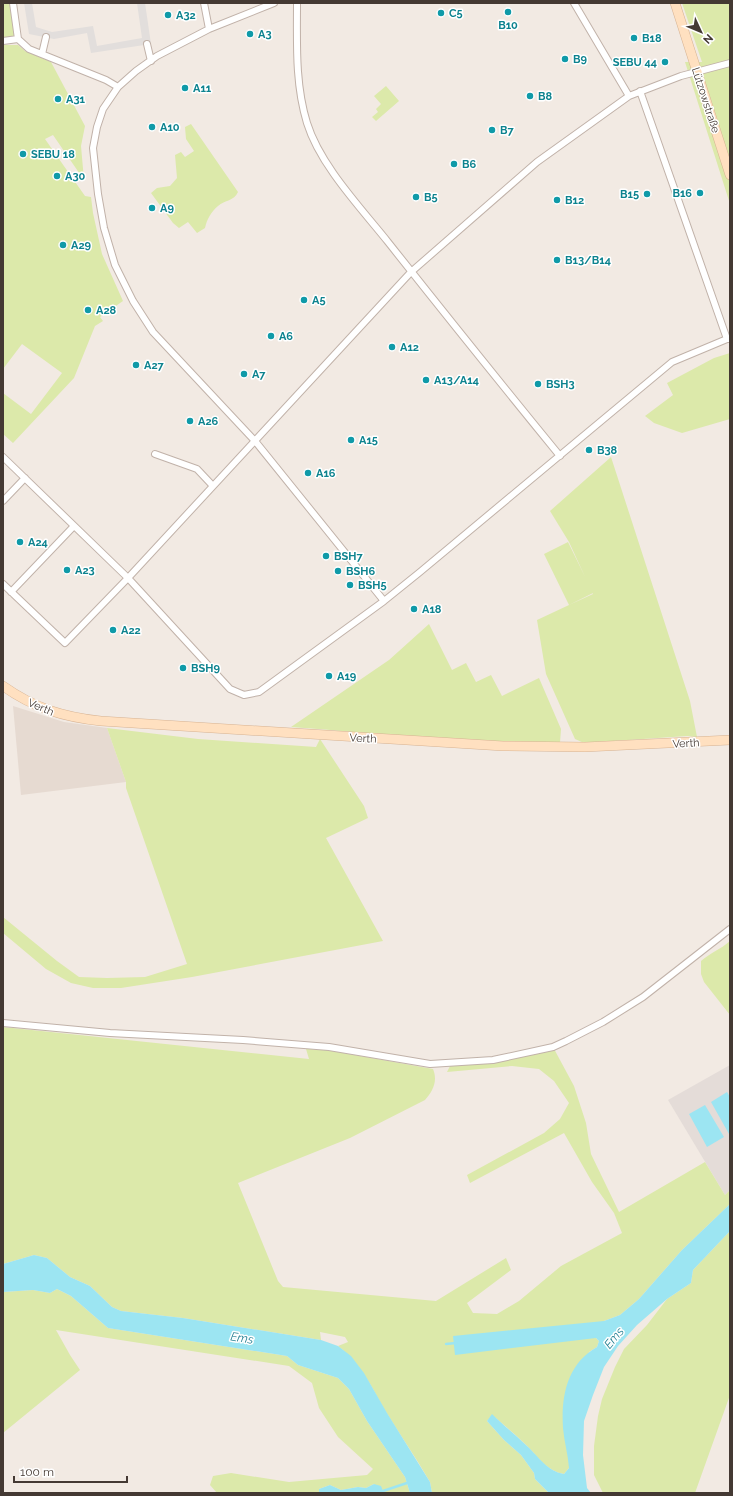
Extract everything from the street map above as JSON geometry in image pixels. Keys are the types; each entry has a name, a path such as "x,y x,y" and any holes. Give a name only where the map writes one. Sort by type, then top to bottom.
{"street":[{"path":"13,3 18,39 29,49 106,80 118,87"},
{"path":"204,3 209,29"},
{"path":"274,3 209,29 151,61 136,71 118,87 103,109 97,127 93,148 98,194 104,228 115,265 133,301 153,332 255,441 384,601"},
{"path":"297,3 296,59 300,92 307,123 321,156 411,272 560,456"},
{"path":"574,3 629,96"},
{"name":"Lützowstraße","path":"674,3 730,175"},
{"path":"42,54 46,37"},
{"path":"3,41 18,39"},
{"path":"147,44 151,61"},
{"path":"3,584 65,643 214,486 411,272 537,162 629,96 696,72 730,63"},
{"path":"3,457 128,578 230,689 244,695 259,692 384,601 672,362 728,339 640,91"},
{"path":"155,454 197,469 214,486"},
{"path":"3,501 25,478"},
{"path":"11,592 74,526"},
{"name":"Verth","path":"3,686 38,706 57,714 79,719 101,721 503,746 578,747 730,740"},
{"path":"3,1023 110,1033 329,1047 430,1064 493,1060 553,1047 603,1022 643,997 730,929"}],"shaded area":[{"path":"24,3 32,3 36,27 52,32 93,26 97,46 142,38 137,3 145,3 151,44 91,53 87,33 54,39 29,34"},
{"path":"13,706 64,722 107,728 126,782 21,795"},
{"path":"730,1065 730,1190 725,1195 668,1100"}],"green space":[{"path":"3,3 13,3 18,36 3,38"},
{"path":"682,3 730,3 730,204 685,62 702,62"},
{"path":"3,45 18,45 25,51 51,62 85,126 81,146 84,180 53,135 45,139 85,196 91,197 102,254 123,301 100,317 103,321 95,326 74,378 13,443 3,434 3,393 31,414 62,373 22,344 3,369"},
{"path":"386,86 399,101 376,121 372,117 378,112 376,109 381,104 374,96"},
{"path":"191,124 238,192 232,199 216,208 210,216 205,228 197,233 188,222 179,228 173,223 151,193 157,188 170,186 177,178 175,155 181,152 185,157 194,151 186,139 185,127"},
{"path":"730,353 730,419 682,433 654,423 645,416 673,395 667,383 714,358"},
{"path":"611,457 690,701 697,737 687,736 584,743 575,739 546,674 537,620 569,605 544,554 568,542 585,577 569,542 550,511","holes":["593,593 593,594 569,605"]},
{"path":"429,624 452,670 466,663 476,682 491,675 502,696 539,678 561,729 560,743 408,737 291,727 389,660"},
{"path":"107,728 198,739 316,747 320,739 364,806 368,818 326,838 383,941 192,977 121,988 93,988 71,983 46,969 3,933 3,917 79,977 145,977 187,964 126,788 126,782"},
{"path":"730,941 730,1015 704,982 701,974 701,961"},
{"path":"3,1027 309,1059 306,1049 327,1050 433,1069 435,1078 434,1086 425,1100 350,1138 238,1183 278,1281 283,1287 436,1301 506,1258 511,1270 467,1303 473,1313 497,1314 519,1301 561,1266 622,1233 614,1213 592,1182 564,1133 470,1183 467,1175 544,1133 560,1119 569,1103 554,1081 539,1069 512,1066 447,1072 451,1064 480,1061 553,1047 574,1086 586,1123 591,1154 619,1212 705,1162 725,1195 730,1190 730,1204 682,1250 639,1299 620,1315 604,1321 596,1338 599,1341 597,1347 589,1352 569,1458 569,1468 564,1474 548,1467 519,1438 492,1415 487,1421 504,1440 521,1455 534,1473 535,1479 549,1493 432,1493 430,1482 386,1412 371,1385 360,1368 338,1346 348,1342 345,1337 320,1332 321,1340 183,1318 121,1311 112,1307 90,1286 70,1277 47,1258 34,1255 3,1264"},
{"path":"730,1231 730,1395 695,1493 603,1493 594,1475 594,1446 602,1399 615,1367 624,1349 647,1325 667,1299 691,1283 693,1270"},
{"path":"57,1289 71,1296 108,1328 287,1356 298,1365 338,1378 349,1389 367,1421 405,1477 410,1493 382,1493 383,1491 374,1484 366,1488 358,1487 341,1490 330,1485 319,1489 319,1493 217,1493 210,1485 213,1476 231,1473 289,1482 367,1475 373,1469 338,1437 319,1408 312,1383 289,1366 56,1330 80,1370 3,1433 3,1292 33,1290 50,1293"}],"water":[{"path":"727,1092 730,1097 729,1134 711,1102"},
{"path":"705,1105 724,1137 707,1147 689,1114"},
{"name":"Ems","path":"730,1204 730,1231 693,1270 691,1283 667,1299 637,1325 618,1346 604,1367 584,1421 583,1455 587,1488 591,1493 549,1493 535,1479 534,1473 521,1455 504,1440 487,1421 492,1414 548,1467 564,1474 569,1468 563,1428 563,1404 565,1393 568,1382 579,1362 597,1347 599,1341 596,1338 455,1355 453,1336 604,1321 620,1315 639,1299 682,1250"},
{"name":"Ems","path":"34,1255 47,1258 70,1277 90,1286 112,1307 121,1311 183,1318 321,1340 338,1346 351,1356 364,1373 430,1482 432,1493 410,1493 405,1477 367,1421 349,1389 338,1378 298,1365 287,1356 108,1328 71,1296 57,1289 50,1293 33,1290 3,1292 3,1264"},
{"path":"374,1484 381,1486 383,1491 382,1493 319,1493 319,1489 330,1485 341,1490 358,1487 366,1488"}],"waterway":[{"path":"446,1344 456,1343"},
{"path":"383,1491 410,1482"}],"place":[{"name":"B10","path":"508,12"},
{"name":"C5","path":"441,13"},
{"name":"A32","path":"168,15"},
{"name":"A3","path":"250,34"},
{"name":"B18","path":"634,38"},
{"name":"B9","path":"565,59"},
{"name":"SEBU 44","path":"665,62"},
{"name":"A11","path":"185,88"},
{"name":"B8","path":"530,96"},
{"name":"A31","path":"58,99"},
{"name":"A10","path":"152,127"},
{"name":"B7","path":"492,130"},
{"name":"SEBU 18","path":"23,154"},
{"name":"B6","path":"454,164"},
{"name":"A30","path":"57,176"},
{"name":"B16","path":"700,193"},
{"name":"B15","path":"647,194"},
{"name":"B5","path":"416,197"},
{"name":"B12","path":"557,200"},
{"name":"A9","path":"152,208"},
{"name":"A29","path":"63,245"},
{"name":"B13/B14","path":"557,260"},
{"name":"A5","path":"304,300"},
{"name":"A28","path":"88,310"},
{"name":"A6","path":"271,336"},
{"name":"A12","path":"392,347"},
{"name":"A27","path":"136,365"},
{"name":"A7","path":"244,374"},
{"name":"A13/A14","path":"426,380"},
{"name":"BSH3","path":"538,384"},
{"name":"A26","path":"190,421"},
{"name":"A15","path":"351,440"},
{"name":"B38","path":"589,450"},
{"name":"A16","path":"308,473"},
{"name":"A24","path":"20,542"},
{"name":"BSH7","path":"326,556"},
{"name":"A23","path":"67,570"},
{"name":"BSH6","path":"338,571"},
{"name":"BSH5","path":"350,585"},
{"name":"A18","path":"414,609"},
{"name":"A22","path":"113,630"},
{"name":"BSH9","path":"183,668"},
{"name":"A19","path":"329,676"}]}
